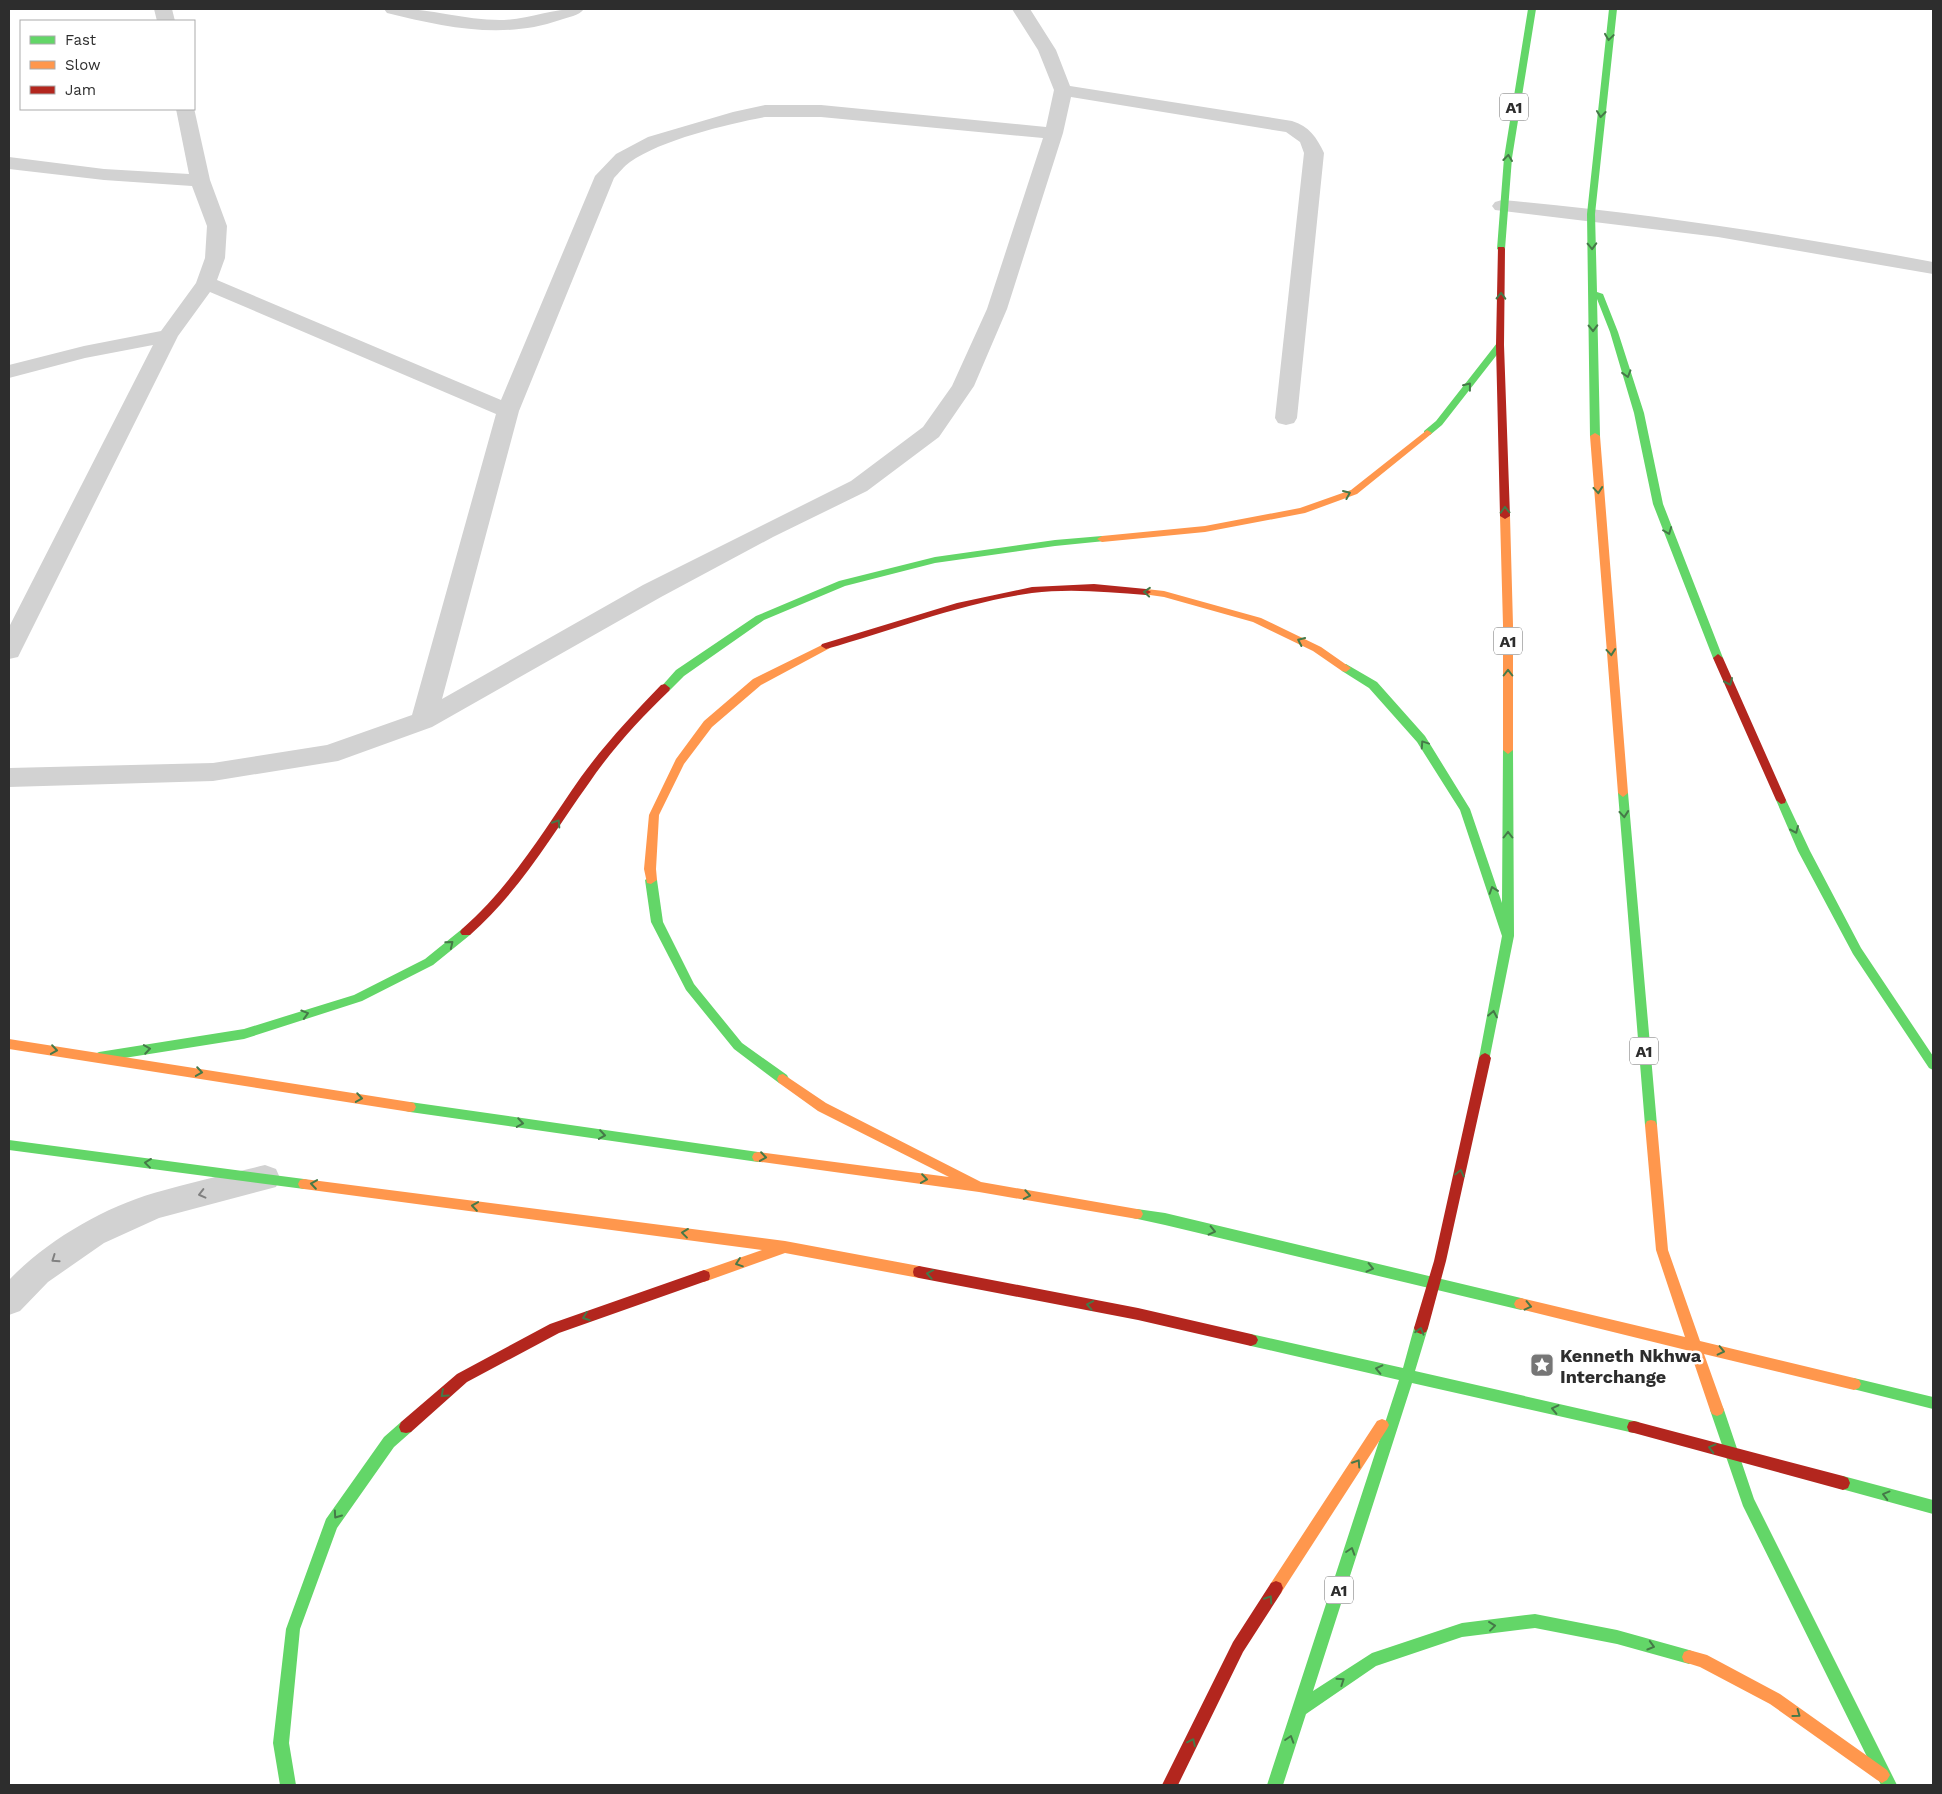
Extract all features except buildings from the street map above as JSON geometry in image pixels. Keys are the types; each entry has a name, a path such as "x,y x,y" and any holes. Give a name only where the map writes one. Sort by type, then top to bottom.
{"main road":[{"name":"A1","path":"1275,1785 1402,1394 1440,1261 1479,1087 1508,936 1508,625 1500,345 1502,206 1518,81 1532,9"},
{"name":"A1","path":"1613,9 1591,214 1594,446 1662,1250 1748,1501 1887,1782"},
{"path":"1593,279 1614,332 1636,404 1658,504 1705,628 1804,851 1857,950 1933,1065"},
{"path":"99,1057 244,1034 358,998 429,962 486,916 534,858 586,779 629,724 680,673 760,618 842,583 935,560 1055,543 1205,529 1302,511 1354,492 1439,423 1500,345"},
{"path":"979,1187 822,1106 738,1046 690,987 657,922 650,868 654,815 680,762 708,724 757,682 819,648 957,606 1032,590 1094,587 1164,594 1257,620 1318,649 1373,685 1421,739 1465,809 1508,936"},
{"path":"9,1044 554,1129 979,1187 1165,1219 1933,1403"},
{"path":"9,1145 785,1246 1138,1314 1630,1426 1933,1507"},
{"path":"288,1785 280,1743 294,1629 331,1524 389,1442 462,1378 555,1328 785,1246"},
{"path":"1170,1785 1238,1648 1402,1394"},
{"path":"1300,1709 1372,1660 1462,1630 1535,1621 1617,1637 1702,1660 1775,1698 1887,1782"}],"street":[{"path":"393,9 470,25 513,26 551,18 575,9"},
{"path":"9,778 212,772 329,754 423,721 652,592 859,486 931,432 963,386 997,309 1054,133 1063,90 1048,50 1021,9"},
{"path":"1063,90 1292,127 1308,139 1314,153 1286,418"},
{"path":"9,651 168,336 206,283 215,258 217,226 200,180 184,110"},
{"path":"423,721 508,411 605,176 623,158 655,141 740,116 766,111 821,111 1054,133"},
{"path":"9,163 75,173 149,180 200,180"},
{"path":"1502,206 1591,214 1818,247 1933,268"},
{"path":"206,283 508,411"},
{"path":"9,372 84,352 168,336"},
{"path":"9,1301 37,1272 93,1233 154,1206 266,1178"}],"traffic: fast":[{"path":"1501,249 1508,158 1516,98 1532,9"},
{"path":"1595,436 1591,214 1613,9"},
{"path":"1599,294 1614,332 1639,413 1658,504 1718,658"},
{"path":"1427,433 1439,423 1500,345"},
{"path":"665,688 680,673 760,618 842,583 935,560 1055,543 1102,539"},
{"path":"1346,668 1373,685 1421,739 1465,809 1508,936"},
{"path":"1485,1058 1508,936 1508,750"},
{"path":"1623,793 1651,1125"},
{"path":"1781,800 1804,851 1857,951 1933,1065"},
{"path":"651,880 657,922 690,987 738,1046 783,1079"},
{"path":"99,1057 244,1034 358,998 429,962 466,932"},
{"path":"410,1107 758,1157"},
{"path":"9,1145 304,1184"},
{"path":"1137,1214 1165,1219 1521,1304"},
{"path":"1275,1785 1402,1394 1421,1328"},
{"path":"1251,1340 1634,1427"},
{"path":"1854,1384 1933,1403"},
{"path":"1717,1410 1748,1501 1889,1785"},
{"path":"288,1785 281,1743 293,1629 331,1524 389,1442 406,1427"},
{"path":"1843,1483 1933,1507"},
{"path":"1300,1709 1372,1660 1462,1630 1535,1621 1617,1637 1689,1657"}],"traffic: slow":[{"path":"1102,539 1205,529 1302,511 1354,492 1427,433"},
{"path":"1595,436 1623,793"},
{"path":"1505,516 1508,625 1508,750"},
{"path":"1146,592 1164,594 1257,620 1317,649 1346,668"},
{"path":"651,880 650,869 654,815 680,762 708,724 757,682 826,646"},
{"path":"9,1044 410,1107"},
{"path":"783,1079 822,1107 979,1187 1137,1214"},
{"path":"1651,1125 1662,1250 1717,1410"},
{"path":"758,1157 979,1187"},
{"path":"304,1184 785,1247"},
{"path":"704,1276 785,1247 919,1272"},
{"path":"1521,1304 1854,1384"},
{"path":"1276,1588 1382,1425"},
{"path":"1689,1657 1702,1660 1775,1699 1882,1775"}],"traffic: jam":[{"path":"1501,249 1500,345 1505,516"},
{"path":"826,646 957,606 1032,590 1094,587 1146,592"},
{"path":"1718,658 1781,800"},
{"path":"466,932 484,916 516,880 594,767 623,732 665,688"},
{"path":"1421,1328 1440,1261 1485,1058"},
{"path":"919,1272 1138,1314 1251,1340"},
{"path":"406,1427 462,1378 555,1328 704,1276"},
{"path":"1634,1427 1843,1483"},
{"path":"1170,1785 1238,1647 1276,1588"}],"place":[{"name":"Kenneth Nkhwa Interchange","path":"1542,1365"}]}
